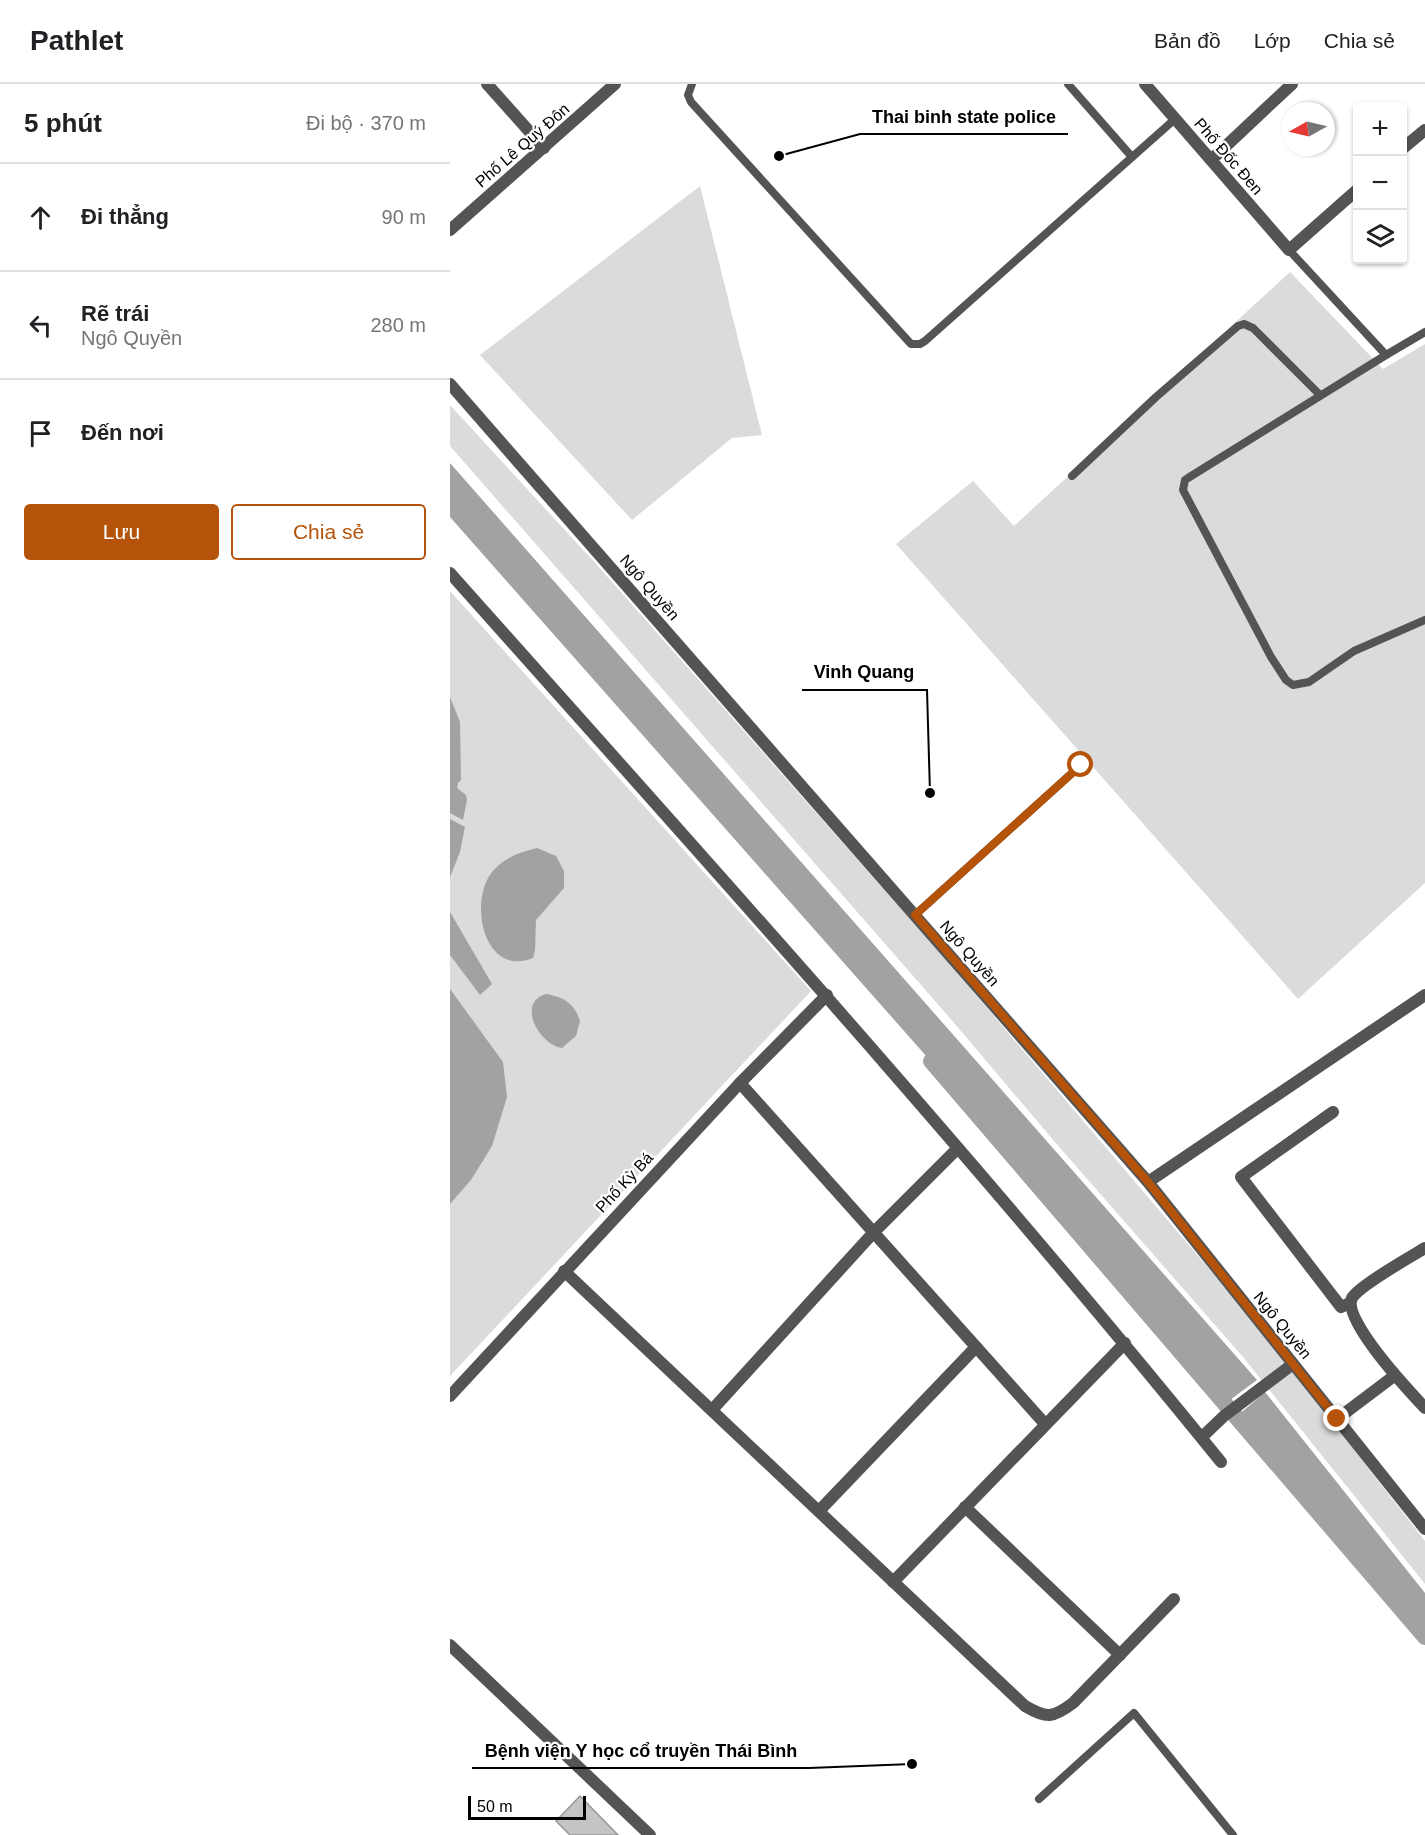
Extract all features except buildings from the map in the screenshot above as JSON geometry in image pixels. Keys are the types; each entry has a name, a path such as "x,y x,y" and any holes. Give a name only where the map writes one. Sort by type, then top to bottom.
{"street":[{"path":"487,84 544,148"},
{"name":"Phố Lê Quý Đôn","path":"450,230 615,84"},
{"name":"Phố Đốc Đen","path":"1145,84 1288,250"},
{"path":"1210,160 1292,84"},
{"path":"1407,145 1425,130"},
{"path":"1288,250 1353,193"},
{"name":"Ngô Quyền","path":"450,384 1148,1182 1425,1529"},
{"path":"450,573 826,995 1125,1343 1221,1462"},
{"name":"Phố Kỳ Bá","path":"450,1396 740,1083 826,995"},
{"path":"1148,1182 1425,995"},
{"path":"740,1083 1046,1424"},
{"path":"1333,1112 1241,1178 1341,1308 1350,1303 1354,1295 1425,1248"},
{"path":"712,1410 874,1232 958,1148"},
{"path":"564,1271 1025,1706 1037,1713 1049,1716 1060,1713 1073,1703 1174,1599"},
{"path":"1350,1303 1354,1318 1394,1376 1425,1408"},
{"path":"893,1582 1125,1343"},
{"path":"819,1511 976,1347"},
{"path":"1202,1437 1224,1416 1293,1364"},
{"path":"1337,1419 1394,1376"},
{"path":"965,1507 1120,1655"},
{"path":"450,1645 650,1835"}],"lane":[{"path":"692,84 688,95 691,102 911,344 920,344 925,341 1175,119"},
{"path":"1068,84 1132,157"},
{"path":"1288,250 1386,355"},
{"path":"1072,476 1156,396 1238,326 1244,324 1254,328 1320,395"},
{"path":"1425,332 1188,478 1184,484 1184,495 1195,511 1271,657 1286,680 1293,685 1308,682 1354,651 1425,620"},
{"path":"915,915 1081,765"},
{"path":"1039,1799 1134,1713 1233,1835"}],"shaded area":[{"path":"700,186 762,435 732,438 632,520 480,355"},
{"path":"1290,272 1383,369 1425,344 1425,883 1298,999 896,544 973,481 1014,526"},
{"path":"450,405 597,565 941,954 1216,1277 1425,1541 1425,1584 1243,1357 450,446"},
{"path":"450,463 1257,1380 1230,1400 450,517"},
{"path":"450,591 811,991 450,1376"},
{"path":"450,697 460,722 461,780 457,788 466,795 467,800 463,820 450,813"},
{"path":"450,819 465,827 460,852 450,877"},
{"path":"537,848 556,856 564,871 564,888 536,920 533,958 516,961 503,957 492,947 485,934 481,901 485,885 496,867 512,856"},
{"path":"450,912 492,984 480,995 450,955"},
{"path":"450,989 503,1062 507,1097 492,1146 471,1180 450,1204"},
{"path":"546,994 568,1002 580,1021 576,1036 562,1048 546,1039 534,1023 533,1005 537,998"},
{"path":"1265,1392 1425,1593 1425,1637 1236,1417"}],"waterway":[{"path":"931,1061 1425,1637"}],"place":[{"name":"Thai binh state police","path":"779,156"},
{"name":"Vinh Quang","path":"930,793"},
{"name":"Bệnh viện Y học cổ truyền Thái Bình","path":"912,1764"}],"route":[{"path":"1081,765 915,915 1148,1182 1337,1419"}]}
